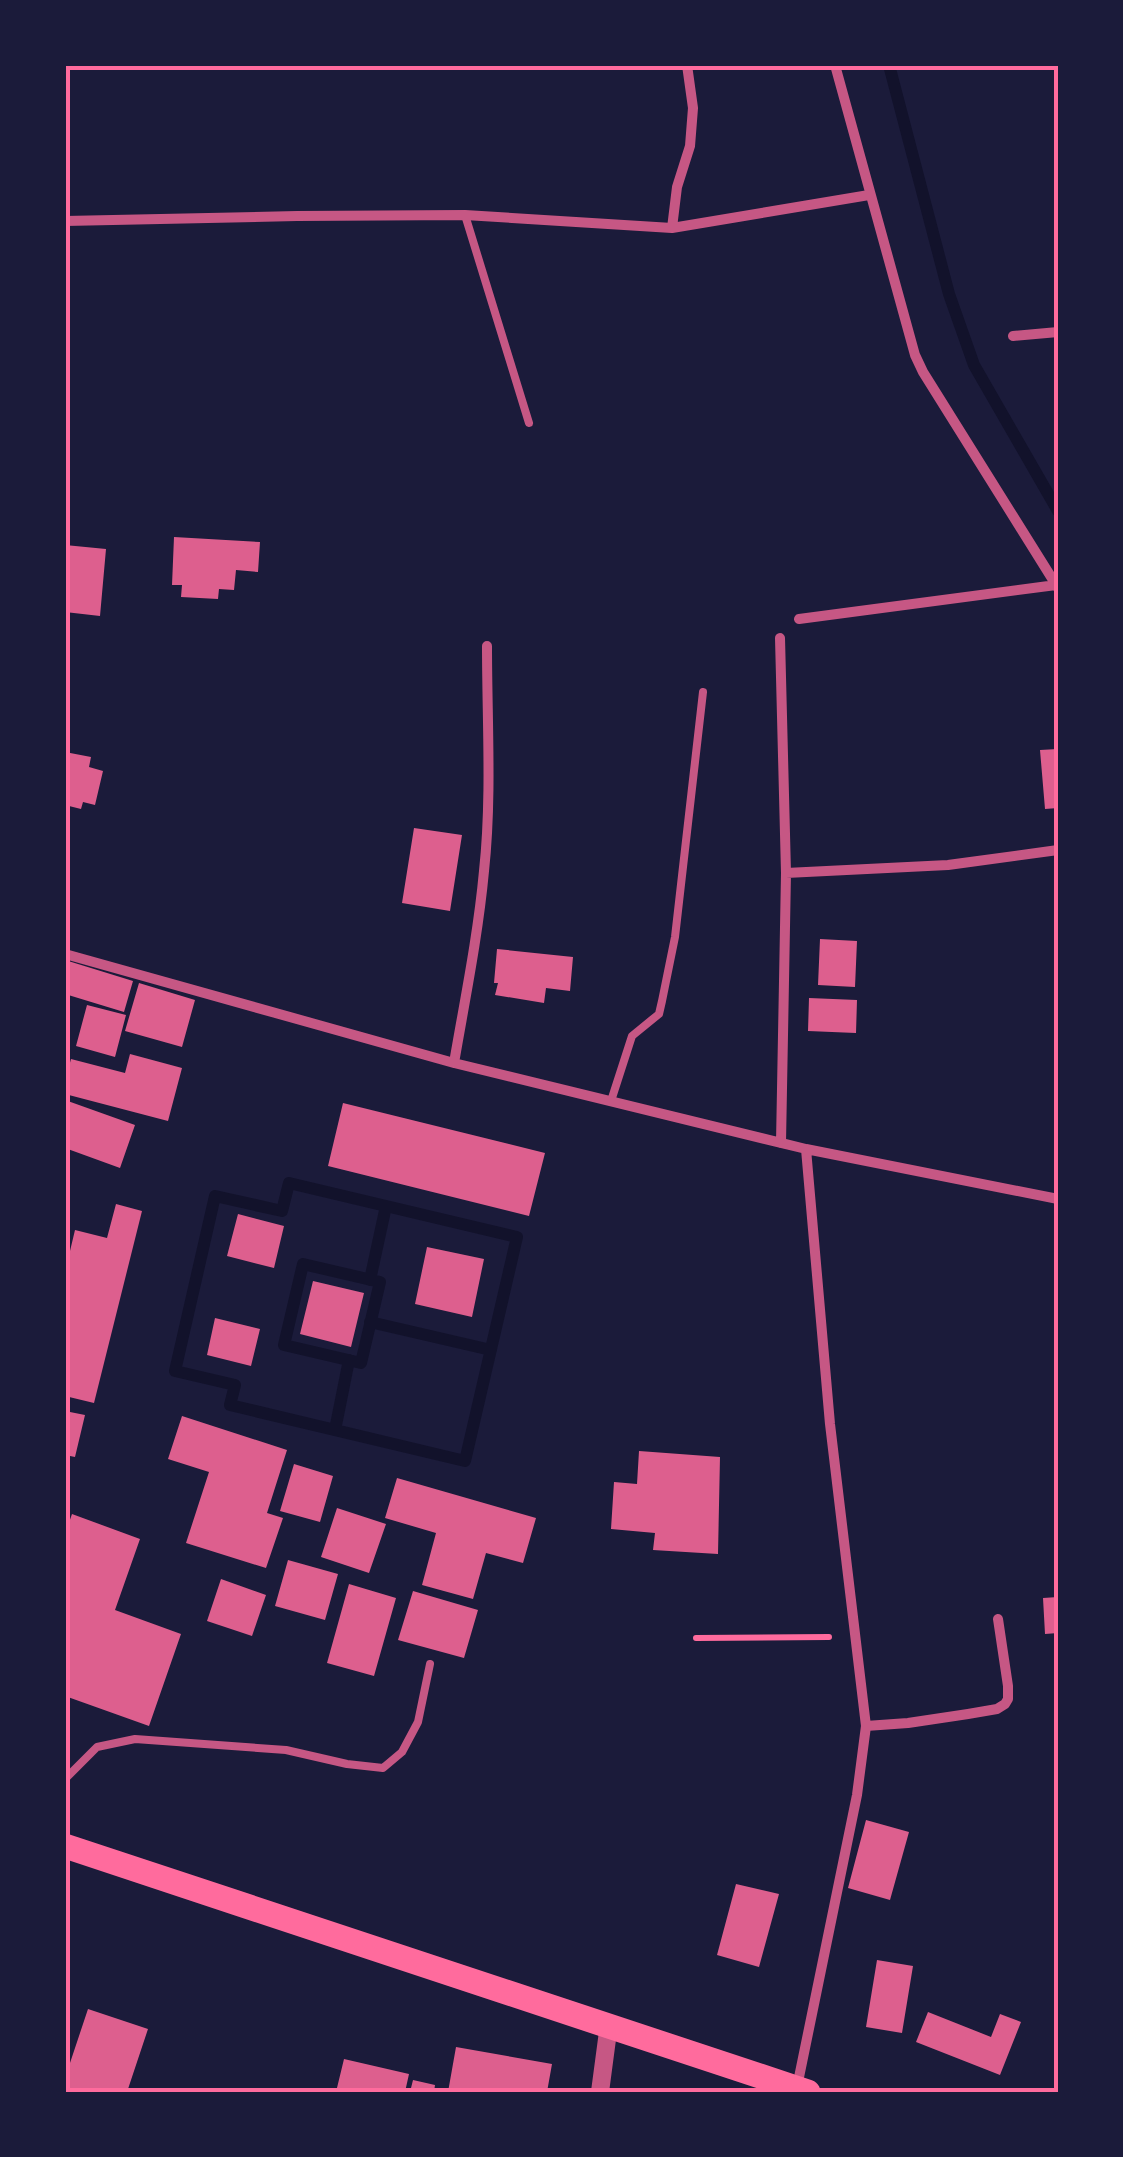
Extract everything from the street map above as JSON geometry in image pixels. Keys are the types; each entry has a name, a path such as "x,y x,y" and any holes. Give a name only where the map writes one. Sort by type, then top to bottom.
{"main road":[{"path":"65,1846 802,2090"}],"street":[{"path":"672,228 677,187 690,146 692,108 687,65"},
{"path":"799,619 1057,587 923,372 909,337 835,65"},
{"path":"65,222 465,216 672,228 869,195"},
{"path":"1013,336 1058,332"},
{"path":"780,638 786,874 782,1143"},
{"path":"454,1063 484,868 487,646"},
{"path":"786,874 948,865 1058,850"},
{"path":"65,954 454,1063 806,1149 1058,1199"},
{"path":"802,2090 857,1796 866,1726 830,1424 806,1149"},
{"path":"866,1726 983,1712 1005,1704 1008,1686 998,1619"},
{"path":"600,2092 609,2024"}],"lane":[{"path":"465,216 529,423"},
{"path":"611,1101 632,1036 659,1014 662,1001 675,938 702,692"},
{"path":"65,1779 97,1747 134,1738 286,1750 383,1768 402,1752 418,1722 430,1664"}],"path":[{"path":"696,1638 855,1637"}],"building":[{"path":"174,537 260,542 258,572 236,570 234,590 219,589 218,599 181,597 182,585 172,585"},
{"path":"65,545 106,549 100,616 65,612"},
{"path":"1058,749 1058,808 1045,809 1040,750"},
{"path":"65,752 91,757 89,767 103,771 95,805 83,802 81,809 65,805"},
{"path":"414,828 462,835 450,911 402,903"},
{"path":"820,939 857,941 855,987 818,985"},
{"path":"497,949 573,957 570,991 546,988 544,1003 495,995"},
{"path":"65,960 133,981 124,1012 65,994"},
{"path":"139,983 195,1000 182,1047 125,1031"},
{"path":"809,998 857,1000 856,1033 808,1031"},
{"path":"87,1005 126,1015 115,1057 76,1046"},
{"path":"130,1054 182,1068 168,1121 65,1094 71,1059 125,1073"},
{"path":"65,1100 135,1125 120,1168 65,1148"},
{"path":"343,1103 545,1153 529,1216 328,1166"},
{"path":"116,1204 142,1211 94,1403 65,1396 65,1272 75,1230 107,1238"},
{"path":"238,1214 284,1226 274,1268 227,1256"},
{"path":"427,1247 484,1259 472,1317 415,1304"},
{"path":"313,1281 364,1293 351,1347 300,1334"},
{"path":"215,1318 260,1329 251,1366 207,1355"},
{"path":"65,1411 85,1415 75,1457 65,1455"},
{"path":"182,1416 287,1450 267,1513 283,1518 266,1568 186,1543 209,1472 168,1459"},
{"path":"639,1451 720,1457 718,1554 653,1550 655,1533 611,1529 614,1482 637,1484"},
{"path":"294,1464 333,1476 320,1522 280,1511"},
{"path":"397,1478 536,1518 523,1563 486,1553 473,1599 422,1585 436,1533 385,1518"},
{"path":"337,1508 386,1524 369,1573 321,1557"},
{"path":"72,1514 140,1539 115,1610 181,1634 149,1726 65,1696 65,1534"},
{"path":"288,1560 338,1574 325,1620 275,1606"},
{"path":"221,1579 266,1595 252,1636 207,1621"},
{"path":"349,1584 396,1598 374,1676 327,1663"},
{"path":"413,1591 478,1610 464,1658 398,1640"},
{"path":"1058,1597 1058,1633 1045,1634 1043,1598"},
{"path":"866,1820 909,1832 890,1900 848,1888"},
{"path":"736,1884 779,1894 759,1967 717,1955"},
{"path":"877,1960 913,1966 902,2033 866,2027"},
{"path":"88,2009 148,2029 127,2092 65,2092 65,2078"},
{"path":"928,2012 991,2037 1000,2014 1021,2022 1000,2075 916,2042"},
{"path":"456,2047 552,2064 547,2092 448,2092"},
{"path":"344,2059 409,2074 405,2092 336,2092"},
{"path":"413,2080 435,2085 434,2092 410,2092"}],"waterway":[{"path":"889,65 949,294 974,365 1058,511"},
{"path":"289,1183 517,1237 465,1461 230,1405 235,1385 175,1371 215,1196 282,1211 289,1183"},
{"path":"370,1280 386,1206"},
{"path":"303,1264 380,1282 361,1363 284,1345 303,1264"},
{"path":"370,1322 491,1350"},
{"path":"335,1430 349,1360"}]}
